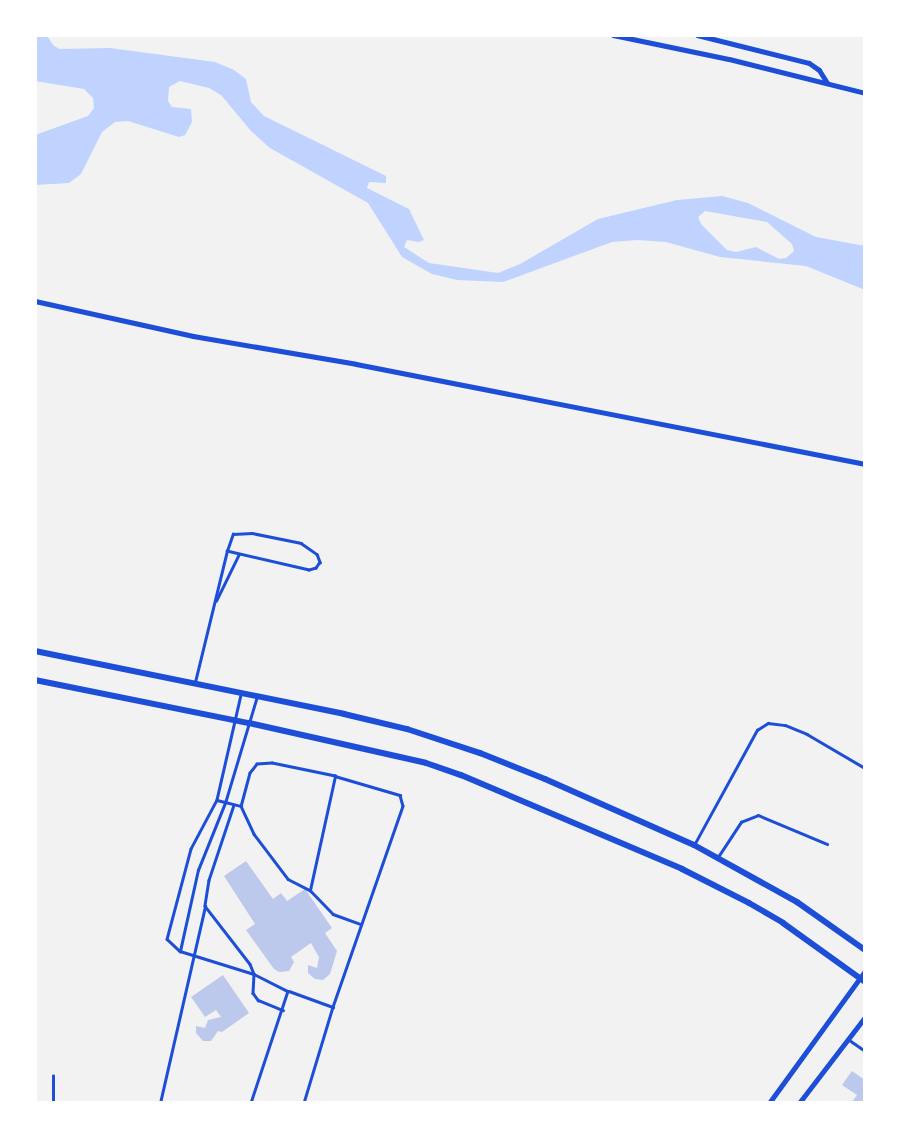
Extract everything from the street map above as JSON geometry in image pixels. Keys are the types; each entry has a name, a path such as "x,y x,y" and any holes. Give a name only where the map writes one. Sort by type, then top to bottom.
{"street":[{"path":"613,35 865,93"},
{"path":"697,35 813,65 827,83"},
{"path":"730,35 734,43"},
{"path":"35,301 192,336 356,364 865,464"},
{"path":"35,651 344,714 442,740 545,779 694,845 797,902 865,950"},
{"path":"35,680 236,720 426,763 505,792 682,869 783,923 862,980"},
{"path":"769,1103 862,980 865,971"},
{"path":"799,1103 865,1017"}],"lane":[{"path":"195,683 226,551 233,534 243,532 301,543 320,559 318,566 311,570 226,551"},
{"path":"213,607 239,554"},
{"path":"241,692 217,800 191,849 167,937 170,944 180,951 254,974 288,991 333,1007"},
{"path":"180,951 198,870 225,803 257,696"},
{"path":"694,845 757,730 768,723 785,725 807,734 865,768"},
{"path":"304,1103 333,1007 403,806 402,800 394,791 272,763 257,764 250,773 242,806 247,823 288,879 310,890 332,914 361,924"},
{"path":"310,890 335,776"},
{"path":"217,800 242,806"},
{"path":"160,1103 209,880 234,805"},
{"path":"718,857 741,821 758,815 827,844"},
{"path":"205,906 246,957 254,974 252,987 258,1000 283,1010"},
{"path":"251,1103 288,991"},
{"path":"848,1039 865,1051"},
{"path":"53,1076 53,1103"}],"water":[{"path":"35,35 46,35 54,46 60,49 110,48 215,62 234,70 246,79 251,102 264,116 386,176 386,183 369,182 367,188 409,209 424,240 407,240 404,247 429,263 498,273 520,264 598,219 677,200 722,196 748,203 816,237 865,246 865,290 806,266 720,257 666,242 637,240 612,242 503,282 457,280 432,274 402,257 368,203 270,148 251,131 221,95 209,88 180,81 169,87 168,101 172,107 191,109 192,122 185,135 179,137 128,121 115,122 102,132 81,174 69,183 35,185 35,135 88,116 94,108 93,98 84,89 35,81","holes":["705,211 767,222 792,244 794,251 786,258 779,259 756,247 736,252 727,250 701,224 698,217"]}],"building":[{"path":"246,861 273,899 281,893 287,901 305,889 332,928 325,933 337,951 330,974 323,980 315,979 308,973 308,965 317,968 319,957 311,943 291,957 294,962 289,971 279,972 246,930 255,924 224,876"},
{"path":"223,975 249,1013 222,1032 218,1031 211,1041 203,1041 196,1033 196,1026 205,1028 208,1020 221,1017 216,1010 205,1017 191,997"},
{"path":"852,1071 865,1080 865,1103 851,1103 857,1095 842,1085"}]}
